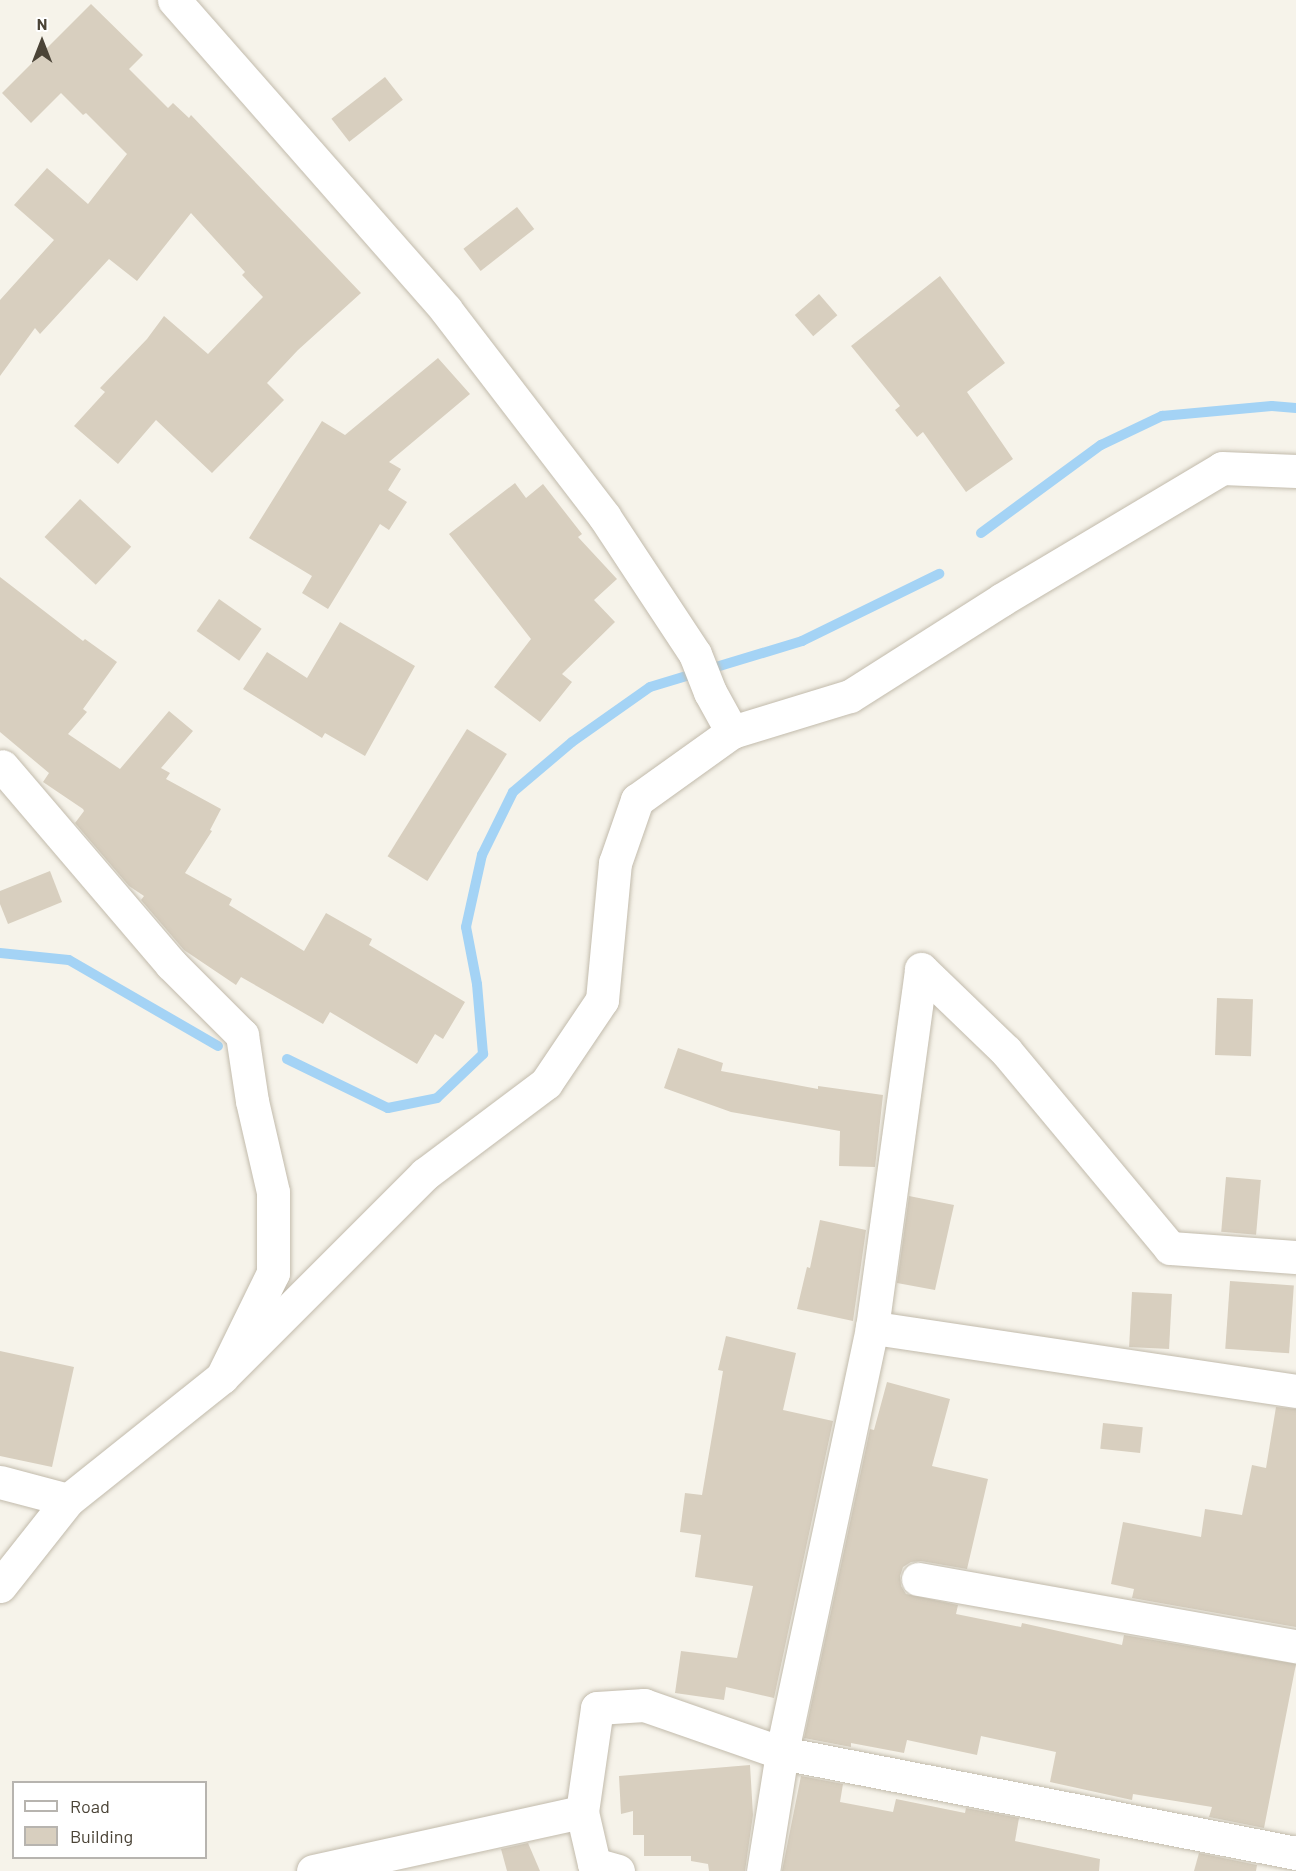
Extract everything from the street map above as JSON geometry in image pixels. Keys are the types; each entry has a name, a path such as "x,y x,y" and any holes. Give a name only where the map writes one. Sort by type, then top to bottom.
{"street":[{"path":"174,0 446,310 604,516 695,654 710,692 732,732"},
{"path":"0,1586 68,1500 222,1377 425,1174 546,1083 602,1000 615,863 637,800 732,732 850,696 1001,600 1222,468 1296,471"},
{"path":"3,766 171,964 242,1035 252,1101 273,1192 273,1273 222,1377"},
{"path":"763,1871 782,1753 872,1328 921,969 1006,1051 1170,1248 1296,1257"},
{"path":"872,1328 1296,1390"},
{"path":"0,1482 68,1500"},
{"path":"918,1579 1296,1646"},
{"path":"618,1871 594,1864 582,1812 597,1708 644,1705 782,1753 1295,1856"},
{"path":"313,1871 582,1812"}],"building":[{"path":"91,4 143,55 129,69 168,108 173,103 189,118 191,115 361,293 298,350 267,383 284,400 212,473 156,420 118,464 74,426 105,392 100,388 147,339 164,316 208,354 263,297 242,275 245,272 191,213 137,281 109,259 40,334 35,328 0,376 0,300 54,240 14,205 47,168 88,204 127,154 86,113 83,115 61,93 31,123 2,93"},
{"path":"385,77 403,100 349,142 331,119"},
{"path":"517,207 534,229 481,271 463,249"},
{"path":"940,276 1005,363 967,392 1013,459 966,492 923,432 917,437 895,410 900,406 851,346"},
{"path":"819,294 837,315 813,336 795,315"},
{"path":"438,358 470,394 389,462 401,469 388,490 407,502 389,530 380,524 328,609 302,593 312,576 249,538 322,421 345,435"},
{"path":"515,483 526,498 543,484 582,534 578,537 617,579 594,600 615,622 562,674 572,682 540,722 494,687 531,639 449,534"},
{"path":"80,499 131,547 96,585 45,537"},
{"path":"0,577 83,641 85,639 117,662 83,709 87,712 68,734 120,769 169,711 193,731 161,768 170,773 166,779 221,809 210,830 212,831 185,873 232,899 229,905 304,951 326,913 372,939 369,945 465,1002 443,1039 435,1034 417,1064 330,1012 323,1024 241,977 236,985 184,950 141,900 144,896 129,886 75,823 84,811 83,809 43,782 49,773 0,732"},
{"path":"219,599 262,629 239,661 197,631"},
{"path":"340,622 415,666 365,756 325,733 322,738 243,689 267,652 307,678"},
{"path":"467,729 507,754 427,881 388,856"},
{"path":"50,871 62,902 8,924 0,904 0,891"},
{"path":"1217,998 1253,999 1251,1056 1215,1055"},
{"path":"678,1048 723,1063 721,1071 818,1089 818,1086 883,1095 875,1167 839,1166 840,1131 731,1112 664,1088"},
{"path":"1226,1177 1261,1180 1256,1235 1221,1232"},
{"path":"909,1196 954,1205 935,1290 897,1283"},
{"path":"820,1220 866,1230 853,1321 797,1309 807,1267 810,1268"},
{"path":"1230,1281 1294,1285 1289,1353 1225,1349"},
{"path":"1132,1292 1172,1294 1169,1349 1129,1347"},
{"path":"726,1336 796,1353 783,1410 833,1421 774,1698 726,1687 724,1700 675,1693 681,1651 737,1658 753,1586 695,1577 701,1535 680,1532 685,1493 702,1495 723,1371 718,1370"},
{"path":"0,1351 74,1367 52,1467 0,1456"},
{"path":"887,1382 950,1399 932,1466 988,1479 967,1569 921,1561 911,1562 903,1567 900,1576 901,1586 906,1594 958,1605 956,1614 1021,1627 1022,1623 1122,1645 1124,1635 1296,1664 1264,1828 1209,1817 1212,1807 1133,1794 1132,1800 1050,1782 1056,1752 981,1736 977,1755 907,1740 904,1753 851,1743 851,1747 804,1738 870,1429 874,1430"},
{"path":"1276,1407 1296,1409 1296,1627 1132,1598 1134,1589 1111,1584 1123,1522 1201,1537 1205,1509 1242,1515 1252,1465 1266,1468"},
{"path":"1103,1423 1143,1427 1140,1453 1100,1449"},
{"path":"750,1765 753,1815 745,1871 709,1871 708,1864 691,1861 691,1856 644,1856 644,1835 633,1835 633,1811 621,1814 619,1776"},
{"path":"801,1776 843,1784 840,1802 893,1812 896,1799 965,1813 966,1808 1019,1818 1015,1841 1100,1859 1099,1871 782,1871"},
{"path":"528,1843 540,1871 507,1871 501,1849"},
{"path":"1199,1853 1257,1865 1256,1871 1194,1871"}],"waterway":[{"path":"981,533 1101,445 1162,416 1272,406 1296,408"},
{"path":"287,1059 388,1108 437,1098 483,1054 477,984 466,927 482,855 513,792 572,742 650,687 802,641 939,574"},
{"path":"0,953 69,960 218,1046"}]}
